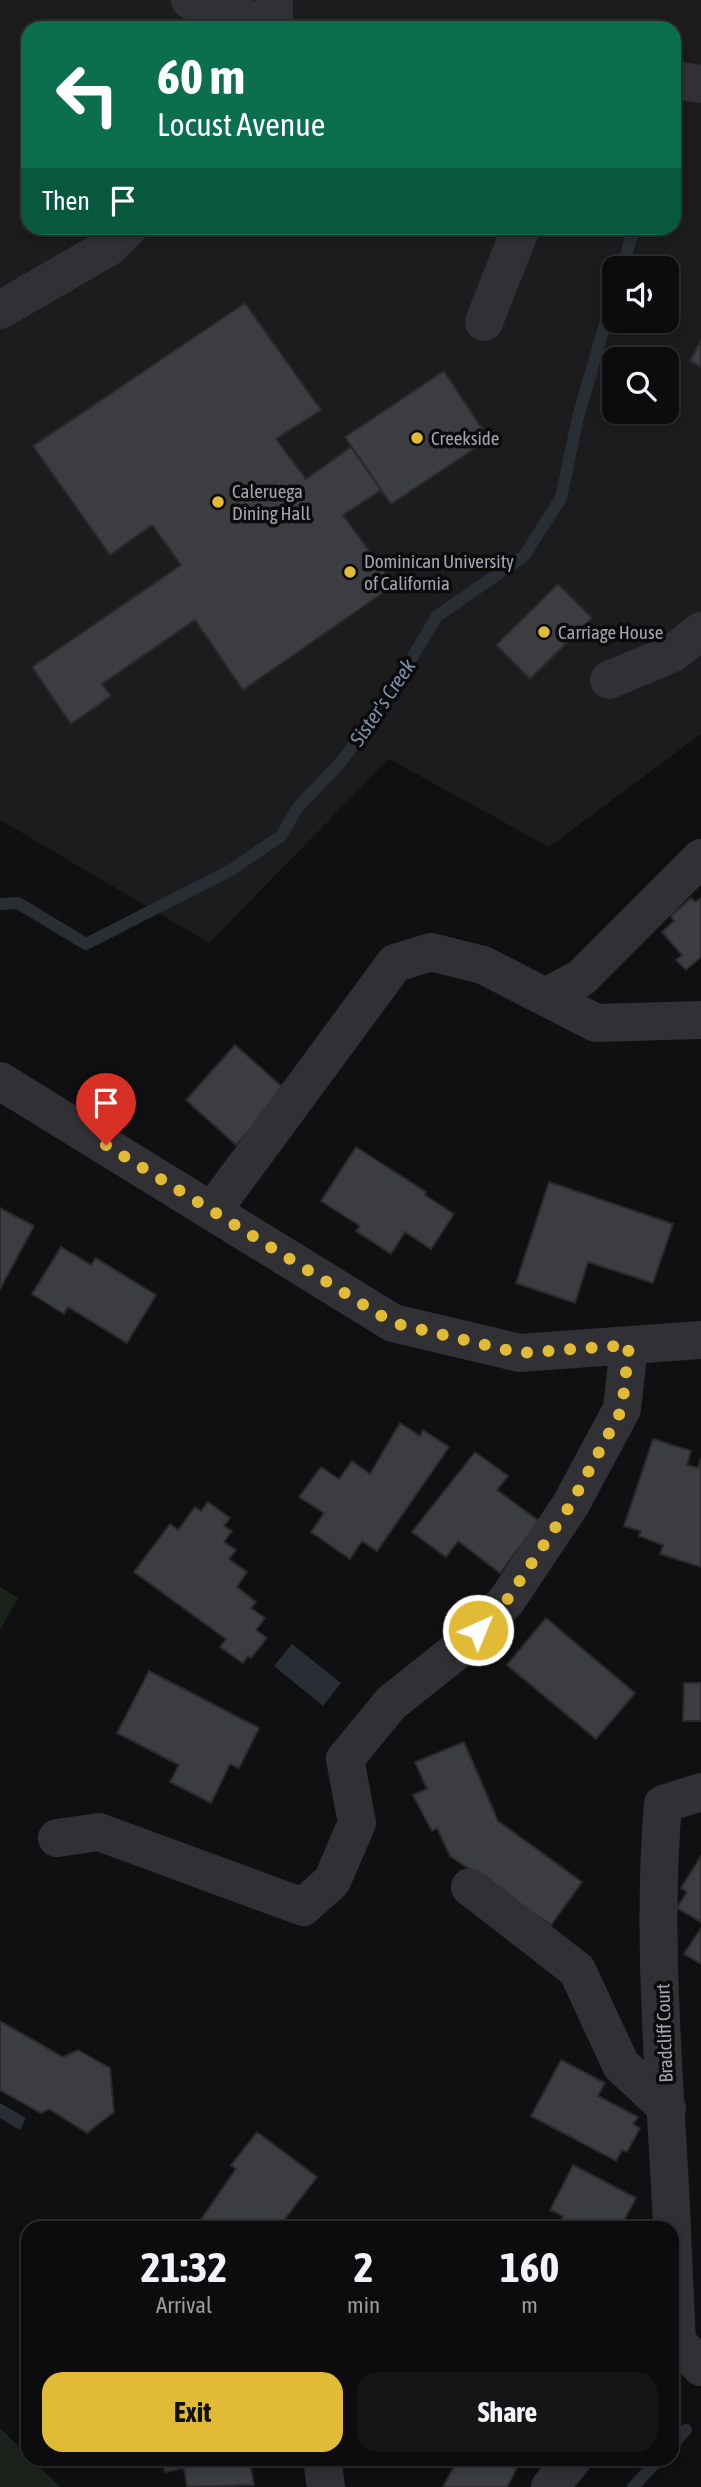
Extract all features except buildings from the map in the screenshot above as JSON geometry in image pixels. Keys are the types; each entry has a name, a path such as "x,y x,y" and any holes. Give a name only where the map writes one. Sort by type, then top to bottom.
{"street":[{"path":"190,0 253,21"},
{"path":"274,0 274,21"},
{"path":"681,81 701,84"},
{"path":"0,310 109,247 121,235"},
{"path":"484,322 518,235"},
{"path":"608,680 673,653 701,631"},
{"path":"547,996 581,978 701,858"},
{"path":"213,1210 395,963 431,952 483,965 596,1023 701,1020"},
{"path":"0,1081 393,1323 520,1353 701,1340"},
{"path":"57,1838 99,1832 303,1907 332,1881 357,1823 345,1759 391,1703 464,1645 507,1600 571,1504 622,1409 629,1345"},
{"name":"Bradcliff Court","path":"672,2221 660,1838 663,1804 701,1792"},
{"path":"470,1887 577,1970 621,2064 667,2108"},
{"path":"679,2309 683,2352"},
{"path":"323,2466 326,2487"},
{"path":"550,2487 567,2466"}],"shaded area":[{"name":"Dominican University of California","path":"0,0 701,0 701,734 549,847 389,759 209,943 0,820"},
{"path":"0,1587 18,1598 0,1630"},
{"path":"292,1644 341,1683 323,1706 274,1666"},
{"path":"0,2103 26,2118 20,2130 0,2118"},
{"path":"0,2428 21,2449 21,2466 39,2466 60,2487 0,2487"}],"waterway":[{"name":"Sister's Creek","path":"626,256 632,235"},
{"name":"Sister's Creek","path":"0,904 18,903 86,944 231,870 281,836 298,807 341,762 386,701 437,616 524,556 561,498 578,417 602,333"},
{"path":"679,2438 686,2430"},
{"path":"633,2487 652,2466"}],"place":[{"name":"Creekside","path":"417,438"},
{"name":"Caleruega Dining Hall","path":"218,502"},
{"name":"Dominican University of California","path":"350,572"},
{"name":"Carriage House","path":"544,632"}],"route":[{"path":"106,1145 393,1323 520,1353 629,1345 622,1409 571,1504 507,1600 478,1630"}]}
